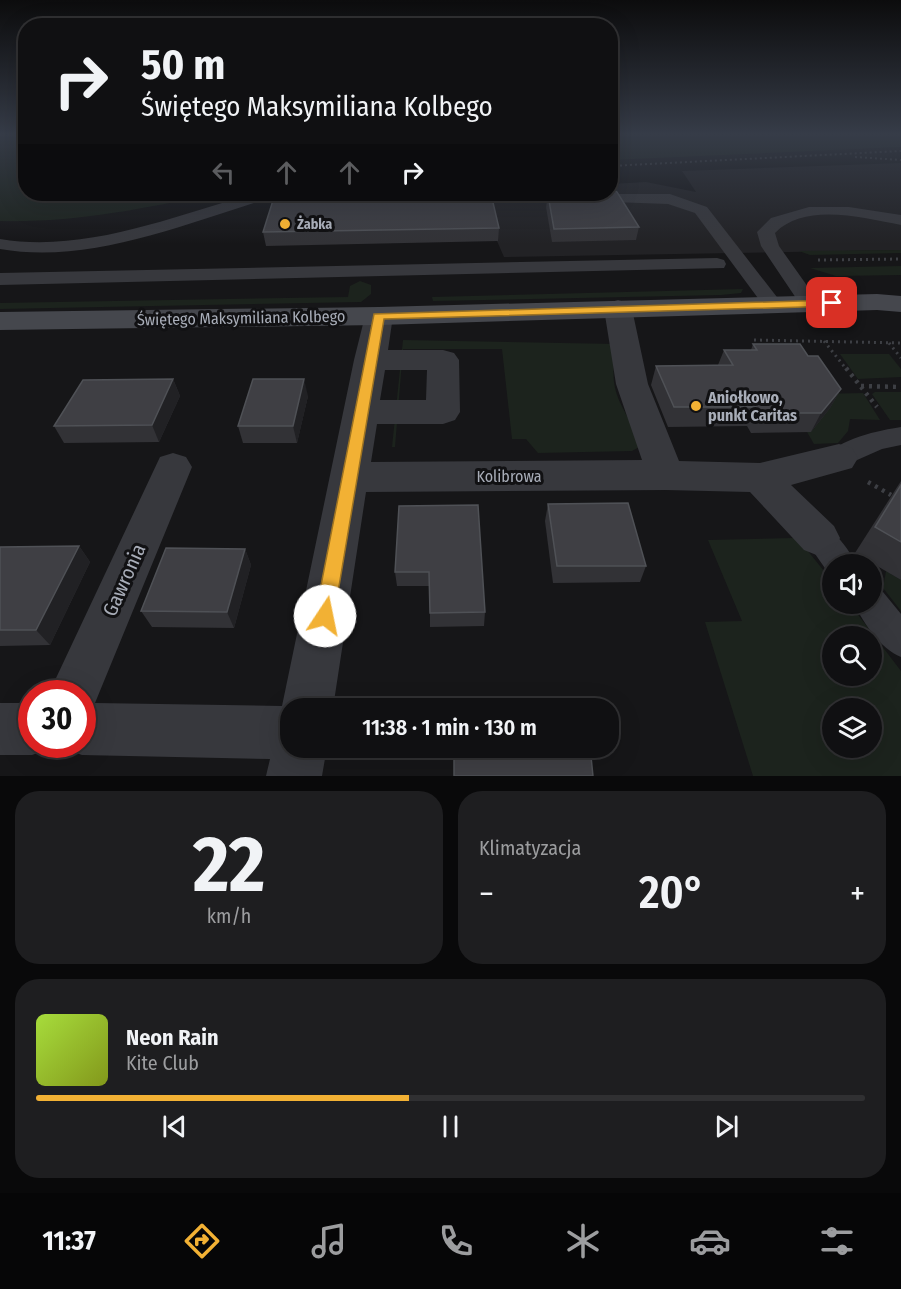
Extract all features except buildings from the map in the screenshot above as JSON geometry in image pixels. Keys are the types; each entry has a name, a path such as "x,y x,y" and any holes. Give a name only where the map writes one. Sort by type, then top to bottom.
{"main road":[{"name":"Świętego Maksymiliana Kolbego","path":"0,321 379,316 893,302"}],"street":[{"path":"618,309 632,384 666,475"},
{"path":"309,698 379,316"},
{"path":"361,412 443,412 443,360 370,360"},
{"name":"Kolibrowa","path":"351,477 666,475 760,478 839,458"},
{"name":"Gawronia","path":"81,680 174,466"},
{"path":"760,478 830,551"},
{"path":"0,729 18,729"},
{"path":"96,729 280,733"},
{"path":"294,776 298,758"}],"lane":[{"path":"619,199 670,199 701,210 773,305"},
{"path":"0,244 29,249 112,240 243,201"},
{"path":"810,304 770,246 766,232 772,223 803,212 829,211 901,220"},
{"path":"0,279 717,264"},
{"name":"Kolibrowa","path":"839,458 876,441 900,436"},
{"path":"880,614 901,640"}],"path":[{"path":"824,341 900,436"},
{"path":"840,342 901,343"},
{"path":"889,343 901,358"},
{"path":"861,386 901,387"}],"shaded area":[{"path":"0,171 18,171 18,201 177,201 80,217 0,221"},
{"path":"682,171 901,171 901,250 504,257 497,241 489,201 618,201 618,184 646,182 696,192"},
{"path":"901,250 901,253 810,255 799,251"},
{"path":"901,266 901,275 836,276 810,268"},
{"path":"360,281 371,285 371,294 361,302 0,309 0,303 348,297 350,286"},
{"path":"743,289 741,293 721,295 433,301 432,297"},
{"path":"403,340 616,344 615,388 641,446 632,451 538,453 526,439 512,439 502,349 403,349 395,447 392,447"},
{"path":"840,354 889,354 901,369 901,377 858,379"},
{"path":"901,392 901,420 890,420 872,394"},
{"path":"863,393 880,420 850,419 848,431 838,443 814,444 803,425 821,394"},
{"path":"793,538 799,540 822,569 822,614 857,614 867,626 822,626 822,686 882,686 882,646 901,671 901,776 753,776 705,622 742,621 708,540"},
{"path":"886,571 901,580 901,611 883,588"}],"place":[{"name":"Żabka","path":"285,224"},
{"name":"Aniołkowo, punkt Caritas","path":"696,406"}],"route":[{"path":"325,616 379,316 832,303"}]}
